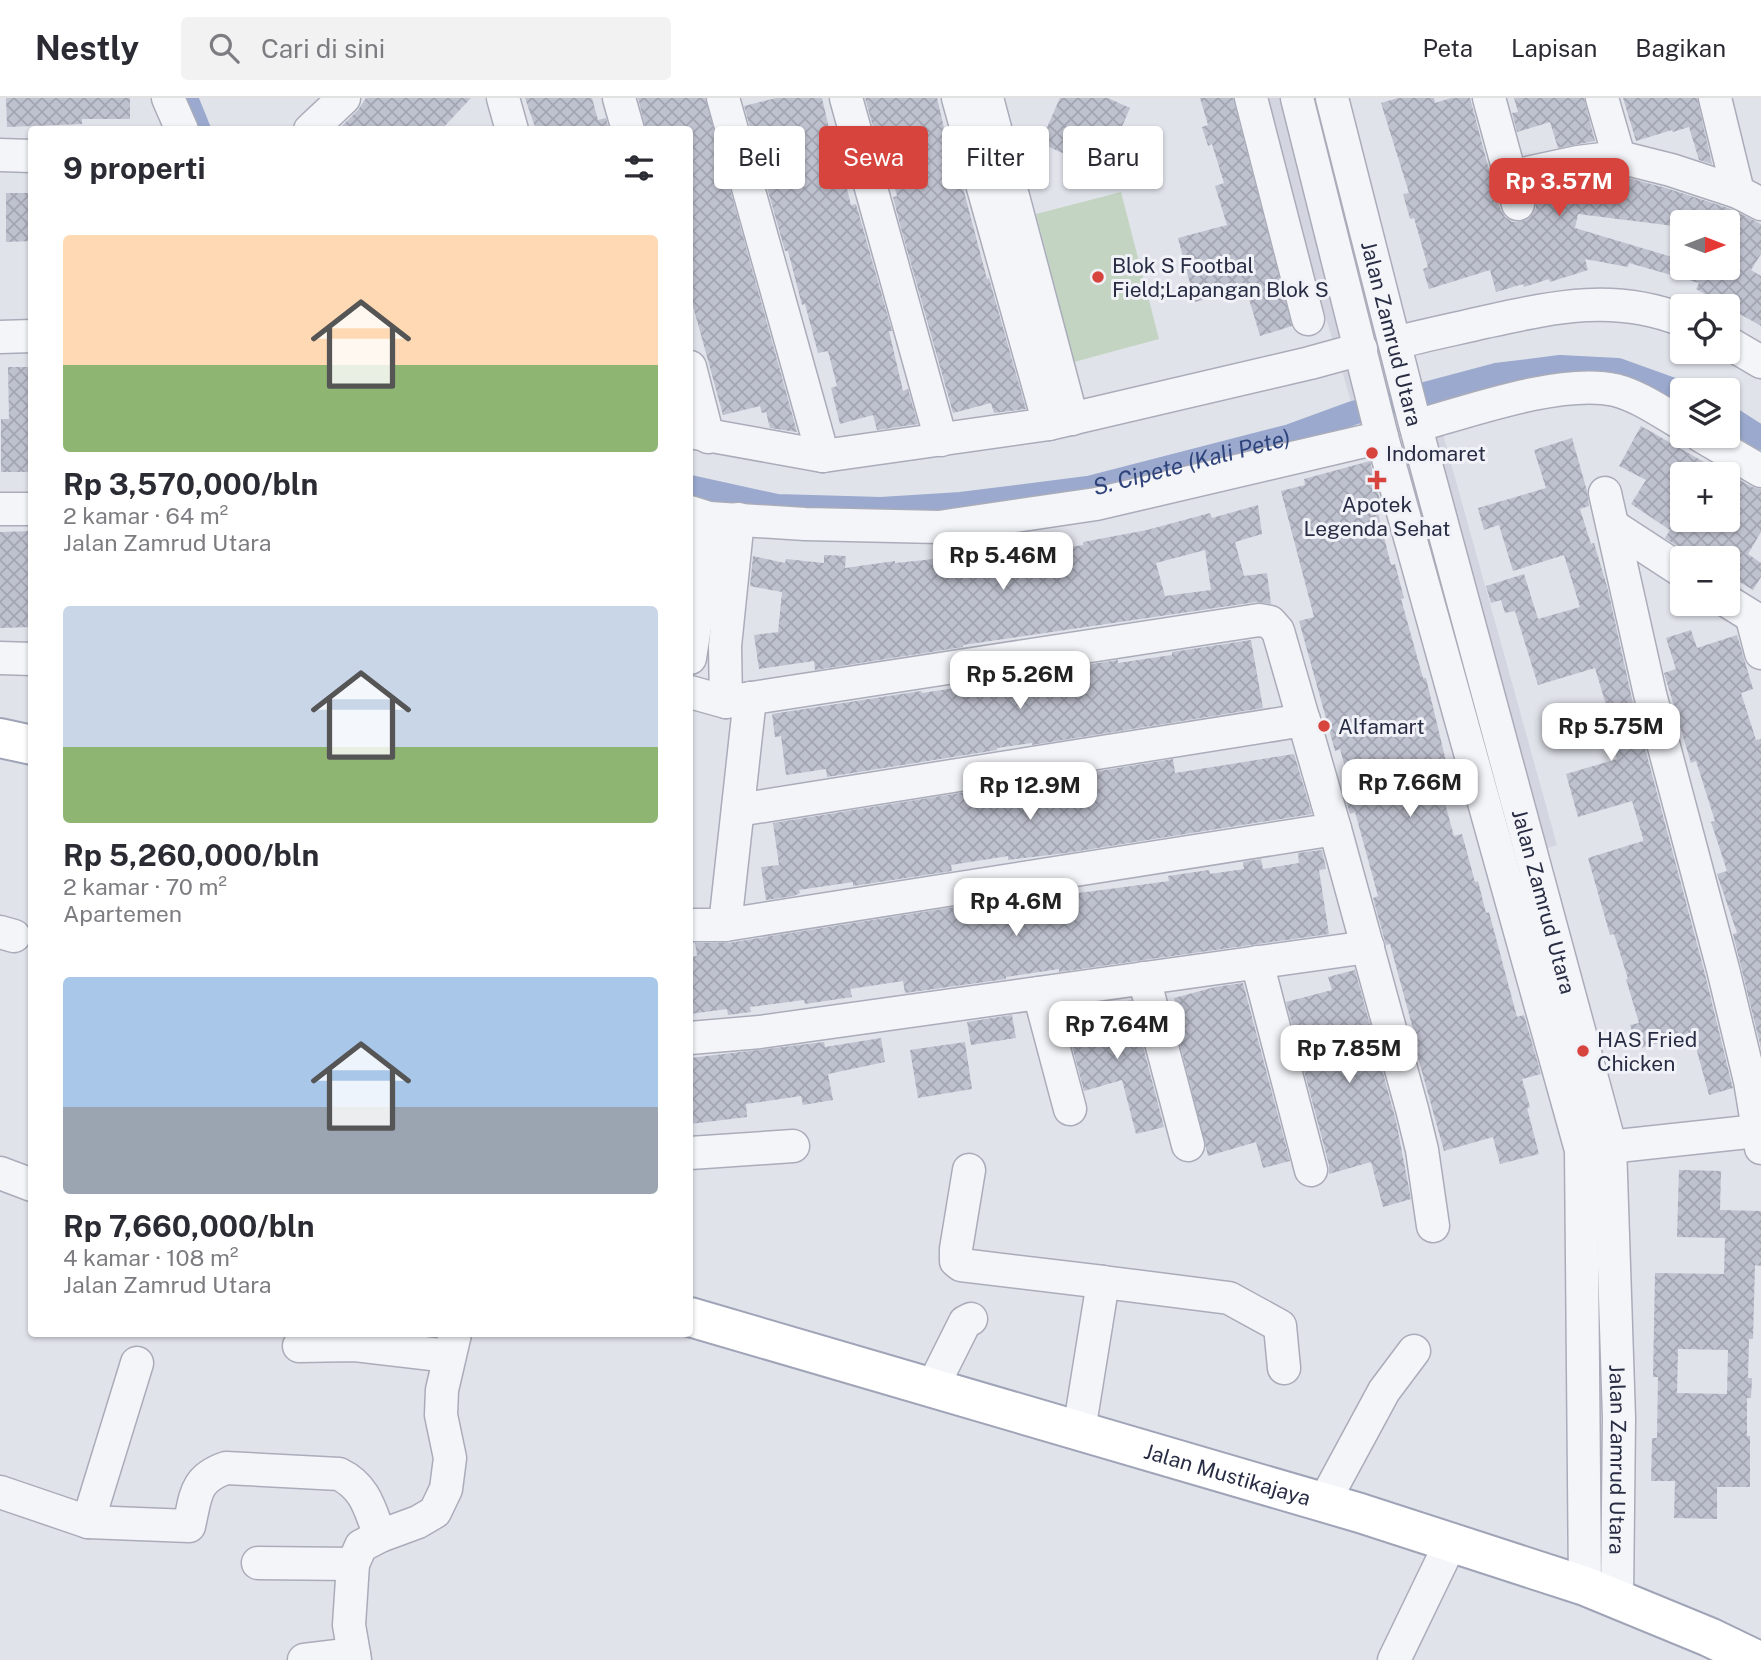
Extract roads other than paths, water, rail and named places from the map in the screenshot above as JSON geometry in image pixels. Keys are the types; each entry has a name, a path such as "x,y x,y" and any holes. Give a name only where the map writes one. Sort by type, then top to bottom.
{"main road":[{"path":"0,738 28,744"},
{"name":"Jalan Mustikajaya","path":"693,1318 1324,1502 1601,1592 1757,1660"}],"street":[{"path":"168,98 180,126"},
{"path":"314,126 344,98"},
{"path":"619,98 627,126"},
{"path":"723,98 823,456"},
{"path":"846,98 941,440"},
{"path":"958,98 1061,421"},
{"path":"987,98 1061,421"},
{"path":"1251,98 1308,320"},
{"name":"Jalan Zamrud Utara","path":"1297,98 1380,430 1596,1148 1584,1418 1601,1592"},
{"name":"Jalan Zamrud Utara","path":"1332,98 1596,1148 1619,1418 1601,1592"},
{"path":"1489,98 1513,190 1578,162 1619,157 1671,170 1749,198"},
{"path":"1602,98 1619,157"},
{"path":"1715,98 1749,198"},
{"path":"0,155 28,156"},
{"path":"1396,346 1544,309 1591,303 1620,304 1658,310 1670,315"},
{"path":"0,337 28,337"},
{"path":"1740,350 1761,362"},
{"path":"693,390 699,435 823,456 1061,421 1362,353"},
{"path":"1415,423 1527,396 1594,387 1632,395 1670,417"},
{"path":"712,516 805,524 939,527 1096,504 1380,430"},
{"path":"1722,448 1761,471"},
{"path":"1596,1148 1759,1140 1756,1080 1723,969 1650,694 1605,493"},
{"path":"0,509 28,509"},
{"path":"693,640 712,516"},
{"path":"712,516 725,646 738,700 737,810 725,925"},
{"path":"1613,526 1670,563"},
{"path":"1747,614 1761,653"},
{"path":"693,692 738,700 1259,620 1270,622 1278,631 1304,720 1412,1109 1422,1150 1433,1226"},
{"path":"0,658 28,659"},
{"path":"737,810 1304,720"},
{"path":"693,925 725,925 1335,830"},
{"path":"693,1038 760,1032 1367,947"},
{"path":"1258,962 1311,1170"},
{"path":"1144,978 1188,1145"},
{"path":"1039,993 1070,1109"},
{"path":"693,1153 793,1146"},
{"path":"969,1170 956,1249 956,1261 961,1265 1229,1298 1280,1326 1284,1368"},
{"path":"0,1173 28,1184"},
{"path":"1079,1431 1103,1282"},
{"path":"932,1388 965,1322 971,1319"},
{"path":"299,1346 452,1345 442,1390 441,1415 450,1458 446,1489 435,1512 361,1546 353,1564 349,1625 354,1657 304,1660"},
{"path":"1324,1502 1384,1391 1414,1351"},
{"path":"88,1522 137,1363"},
{"path":"1584,1418 1619,1418"},
{"path":"0,1492 88,1522 189,1526 197,1490 203,1479 226,1468 340,1474 354,1481 364,1494 380,1536"},
{"path":"1394,1660 1450,1544"},
{"path":"258,1563 353,1564"}],"waterway":[{"name":"S. Cipete (Kali Pete)","path":"186,98 197,126"},
{"name":"S. Cipete (Kali Pete)","path":"693,488 777,506 881,509 961,504 1088,488 1290,436 1353,413 1496,375 1560,367 1618,370 1670,389"},
{"name":"S. Cipete (Kali Pete)","path":"1740,424 1761,438"}],"place":[{"name":"Blok S Footbal Field;Lapangan Blok S","path":"1098,277"},
{"name":"Indomaret","path":"1372,453"},
{"name":"Apotek Legenda Sehat","path":"1377,480"},
{"name":"Alfamart","path":"1324,726"},
{"name":"HAS Fried Chicken","path":"1583,1051"}]}
